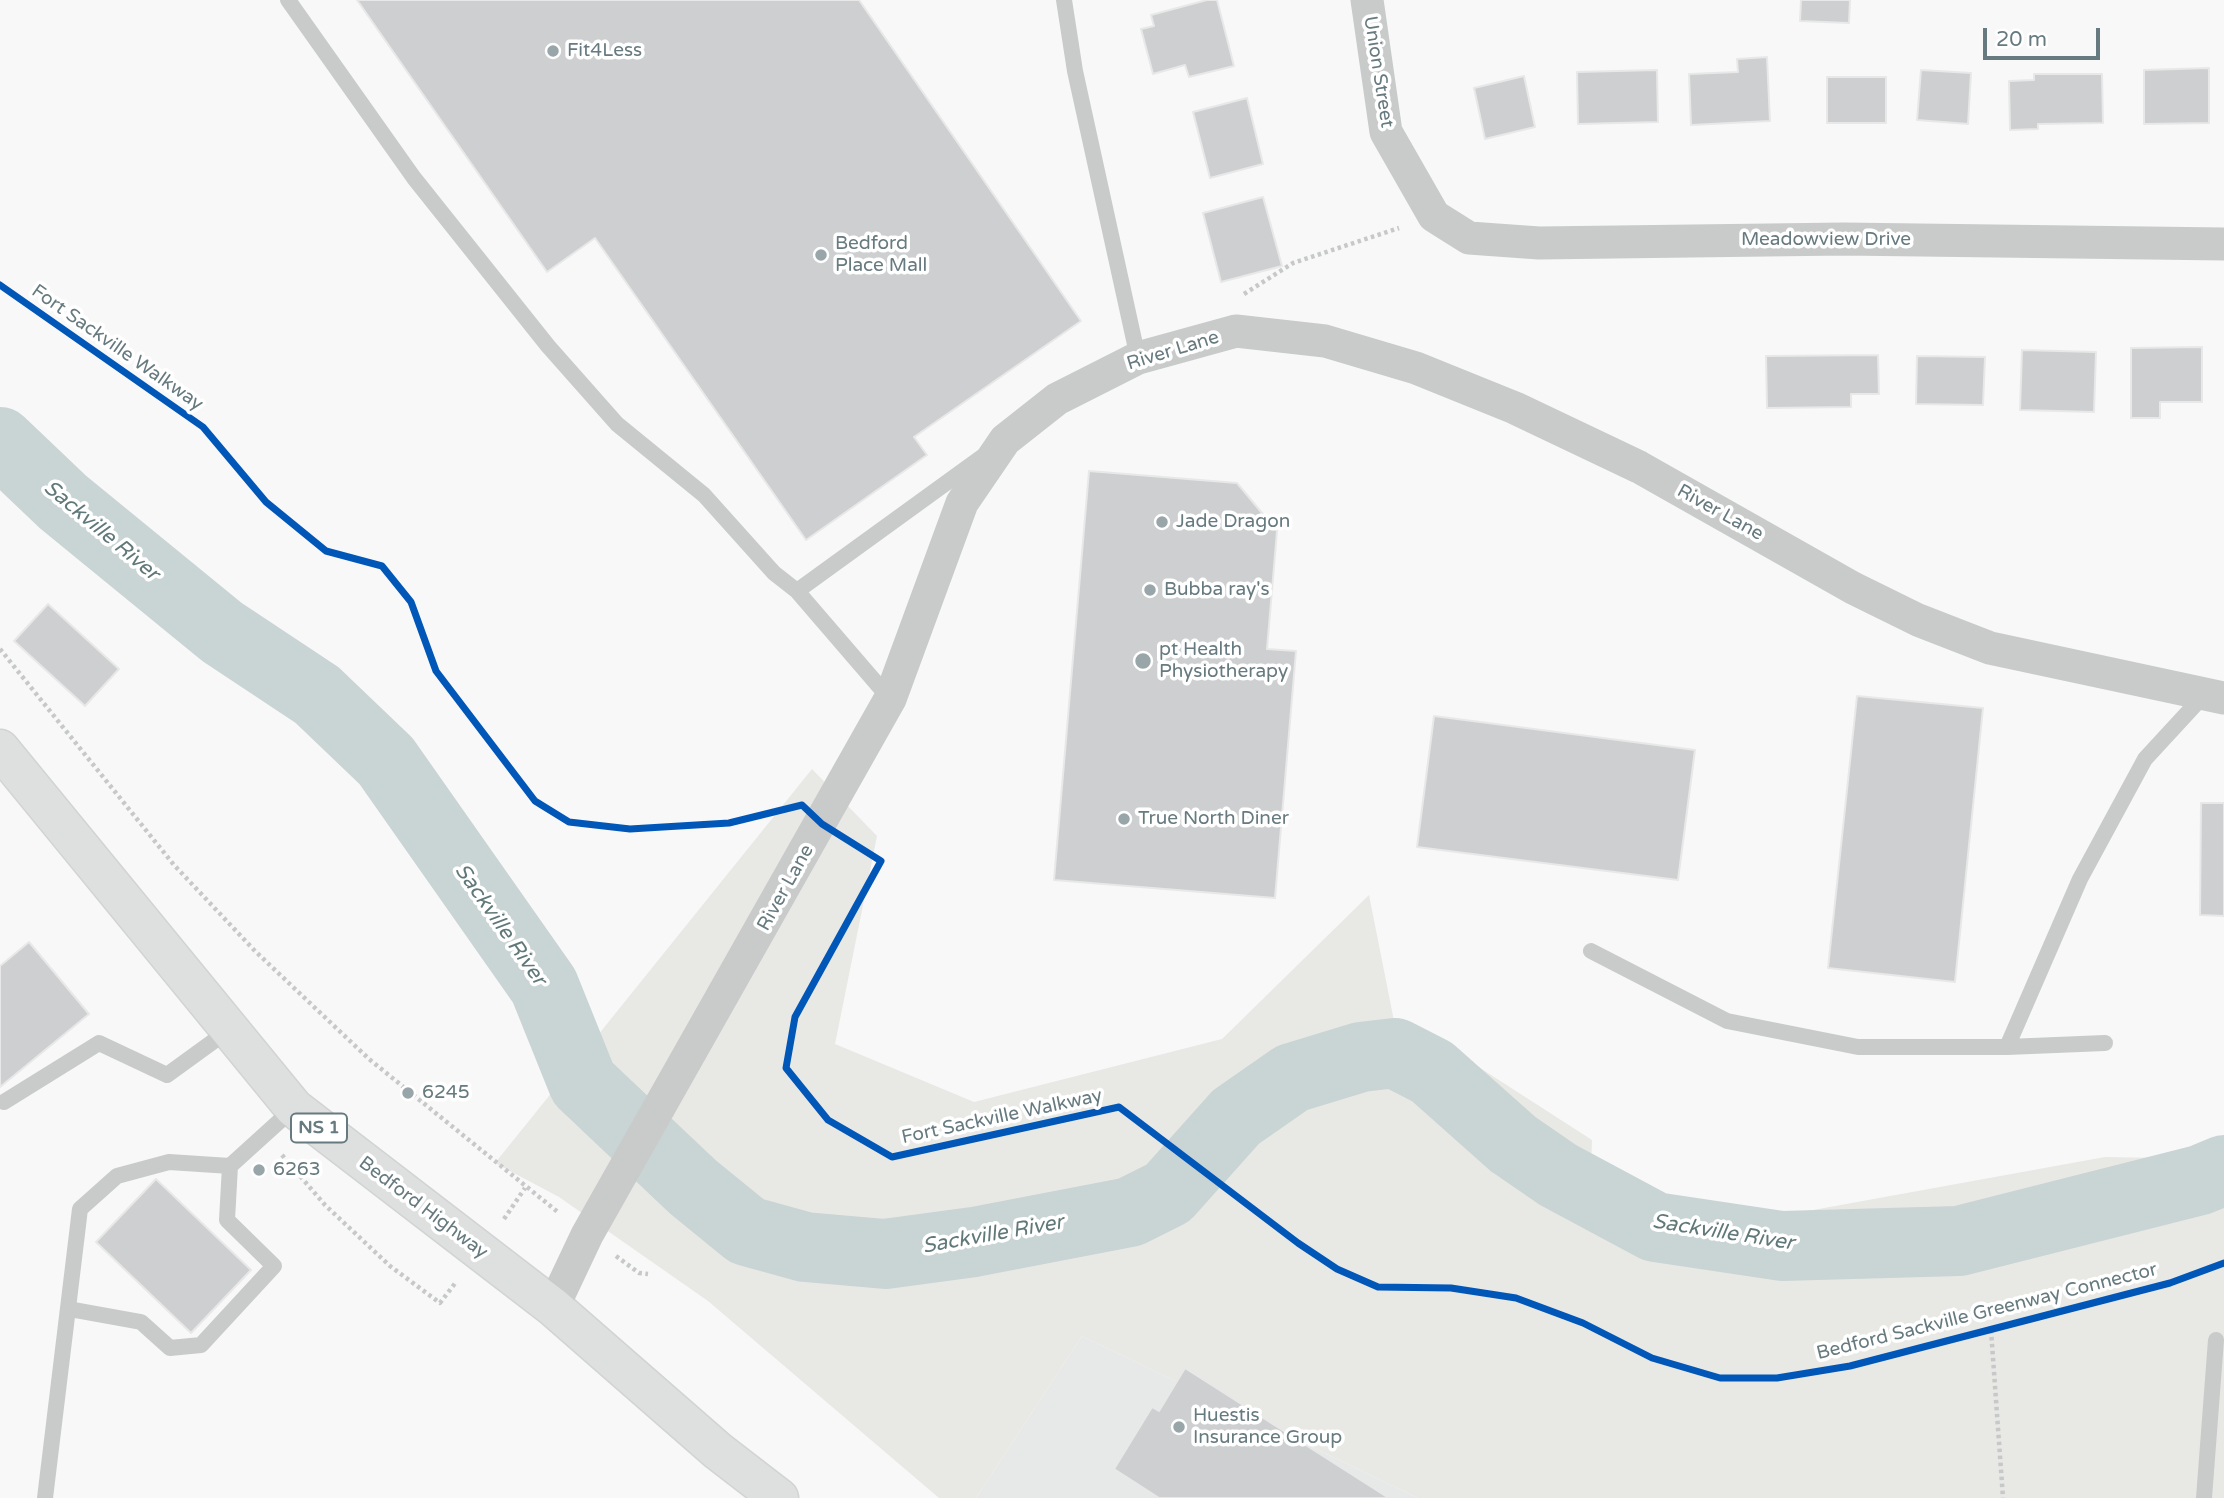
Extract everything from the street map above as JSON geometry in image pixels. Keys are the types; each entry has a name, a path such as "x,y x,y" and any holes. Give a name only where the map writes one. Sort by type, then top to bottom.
{"main road":[{"name":"Bedford Highway","path":"0,749 294,1108 553,1307 718,1451 779,1498"}],"street":[{"name":"Union Street","path":"1367,0 1386,132 1434,216"},
{"name":"Meadowview Drive","path":"1434,216 1469,237 1539,243 1844,239 2224,244"},
{"name":"River Lane","path":"553,1307 587,1235 822,824 890,699 962,503 1005,440 1056,399 1138,358 1236,331 1325,341 1416,368 1515,408 1639,467 1853,588 1917,620 1990,648 2214,697"}],"lane":[{"path":"288,0 414,178 548,346 617,424 704,495 774,573 797,591 890,699"},
{"path":"1064,0 1075,71 1138,358"},
{"path":"797,591 1005,440"},
{"path":"2007,1047 2080,879 2146,759 2214,697"},
{"path":"1591,951 1727,1021 1858,1046 2007,1047 2105,1043"},
{"path":"4,1102 99,1043 167,1075 229,1030"},
{"path":"69,1309 141,1322 170,1349 201,1345 274,1266 227,1220 230,1166 294,1108"},
{"path":"45,1498 80,1209 117,1176 169,1162 230,1166"},
{"path":"2204,1498 2216,1340"}],"path":[{"path":"1234,300 1293,263 1434,216"},
{"path":"0,649 174,865 255,951 369,1059 525,1188 639,1273 648,1274"},
{"path":"1298,1243 1308,1250"},
{"path":"1991,1330 2003,1498"}],"shaded area":[{"path":"812,769 877,836 835,1044 974,1102 1222,1039 1369,895 1394,1021 1474,1064 1592,1140 1590,1199 1651,1213 1780,1216 2105,1157 2224,1159 2224,1498 1418,1498 1082,1336 976,1498 939,1498 708,1301 559,1197 495,1163"},
{"path":"1082,1336 1418,1498 976,1498"}],"building":[{"name":"Bedford Place Mall","path":"357,0 859,0 1081,321 914,437 927,455 806,540 595,238 547,272"},
{"path":"1207,0 1217,0 1234,66 1189,77 1185,65 1153,74 1141,29 1154,26 1151,15"},
{"path":"1801,0 1850,0 1849,23 1800,21"},
{"path":"1767,57 1770,121 1691,125 1689,74 1738,72 1737,59"},
{"path":"2209,68 2209,123 2144,124 2144,70"},
{"path":"1657,70 1658,122 1578,124 1577,72"},
{"path":"1921,70 1971,73 1968,124 1917,120"},
{"path":"2034,74 2102,74 2103,123 2038,124 2038,129 2010,130 2009,81 2034,80"},
{"path":"1524,76 1535,127 1485,139 1474,88"},
{"path":"1827,77 1886,77 1886,123 1827,123"},
{"path":"1247,98 1263,164 1210,178 1193,112"},
{"path":"1263,197 1282,266 1221,282 1203,213"},
{"path":"2202,347 2202,402 2160,402 2160,418 2131,418 2131,348"},
{"path":"2022,350 2096,352 2094,412 2020,410"},
{"path":"1878,355 1879,394 1851,394 1851,407 1767,408 1766,356"},
{"path":"1917,356 1985,357 1983,405 1916,404"},
{"path":"1089,471 1237,483 1277,531 1267,649 1296,651 1275,898 1054,880"},
{"path":"48,604 119,669 85,706 14,641"},
{"path":"1857,696 1983,708 1955,982 1828,968"},
{"path":"1434,716 1695,750 1678,880 1417,847"},
{"path":"2201,803 2224,803 2224,916 2200,915"},
{"path":"29,942 89,1014 0,1087 0,966"},
{"path":"156,1179 251,1270 191,1333 96,1242"},
{"path":"1185,1368 1389,1498 1159,1498 1114,1469 1152,1407 1159,1411"}],"waterway":[{"name":"Sackville River","path":"0,442 63,502 222,632 317,695 386,761 544,986 583,1083 693,1187 747,1231 805,1247 885,1254 974,1242 1130,1212 1168,1193 1236,1117 1292,1078 1361,1057 1395,1053 1432,1072 1513,1144 1558,1175 1655,1227 1782,1246 1959,1241 2200,1180 2224,1170"}],"cycle path":[{"name":"Fort Sackville Walkway","path":"0,285 203,427 266,502 326,551 382,566 411,602 436,671 535,801 569,822 630,829 729,823 802,805 822,824 881,861 795,1017 786,1068 828,1120 892,1157 1119,1107 1298,1243 1337,1269 1378,1287 1451,1288 1516,1298 1583,1323 1652,1358 1720,1378 1777,1378 1850,1366 2170,1283 2224,1263"}],"place":[{"name":"Fit4Less","path":"553,51"},
{"name":"Bedford Place Mall","path":"821,255"},
{"name":"Jade Dragon","path":"1162,522"},
{"name":"Bubba ray's","path":"1150,590"},
{"name":"pt Health Physiotherapy","path":"1143,661"},
{"name":"True North Diner","path":"1124,819"},
{"name":"6245","path":"408,1093"},
{"name":"6263","path":"259,1170"},
{"name":"Huestis Insurance Group","path":"1179,1427"}]}
